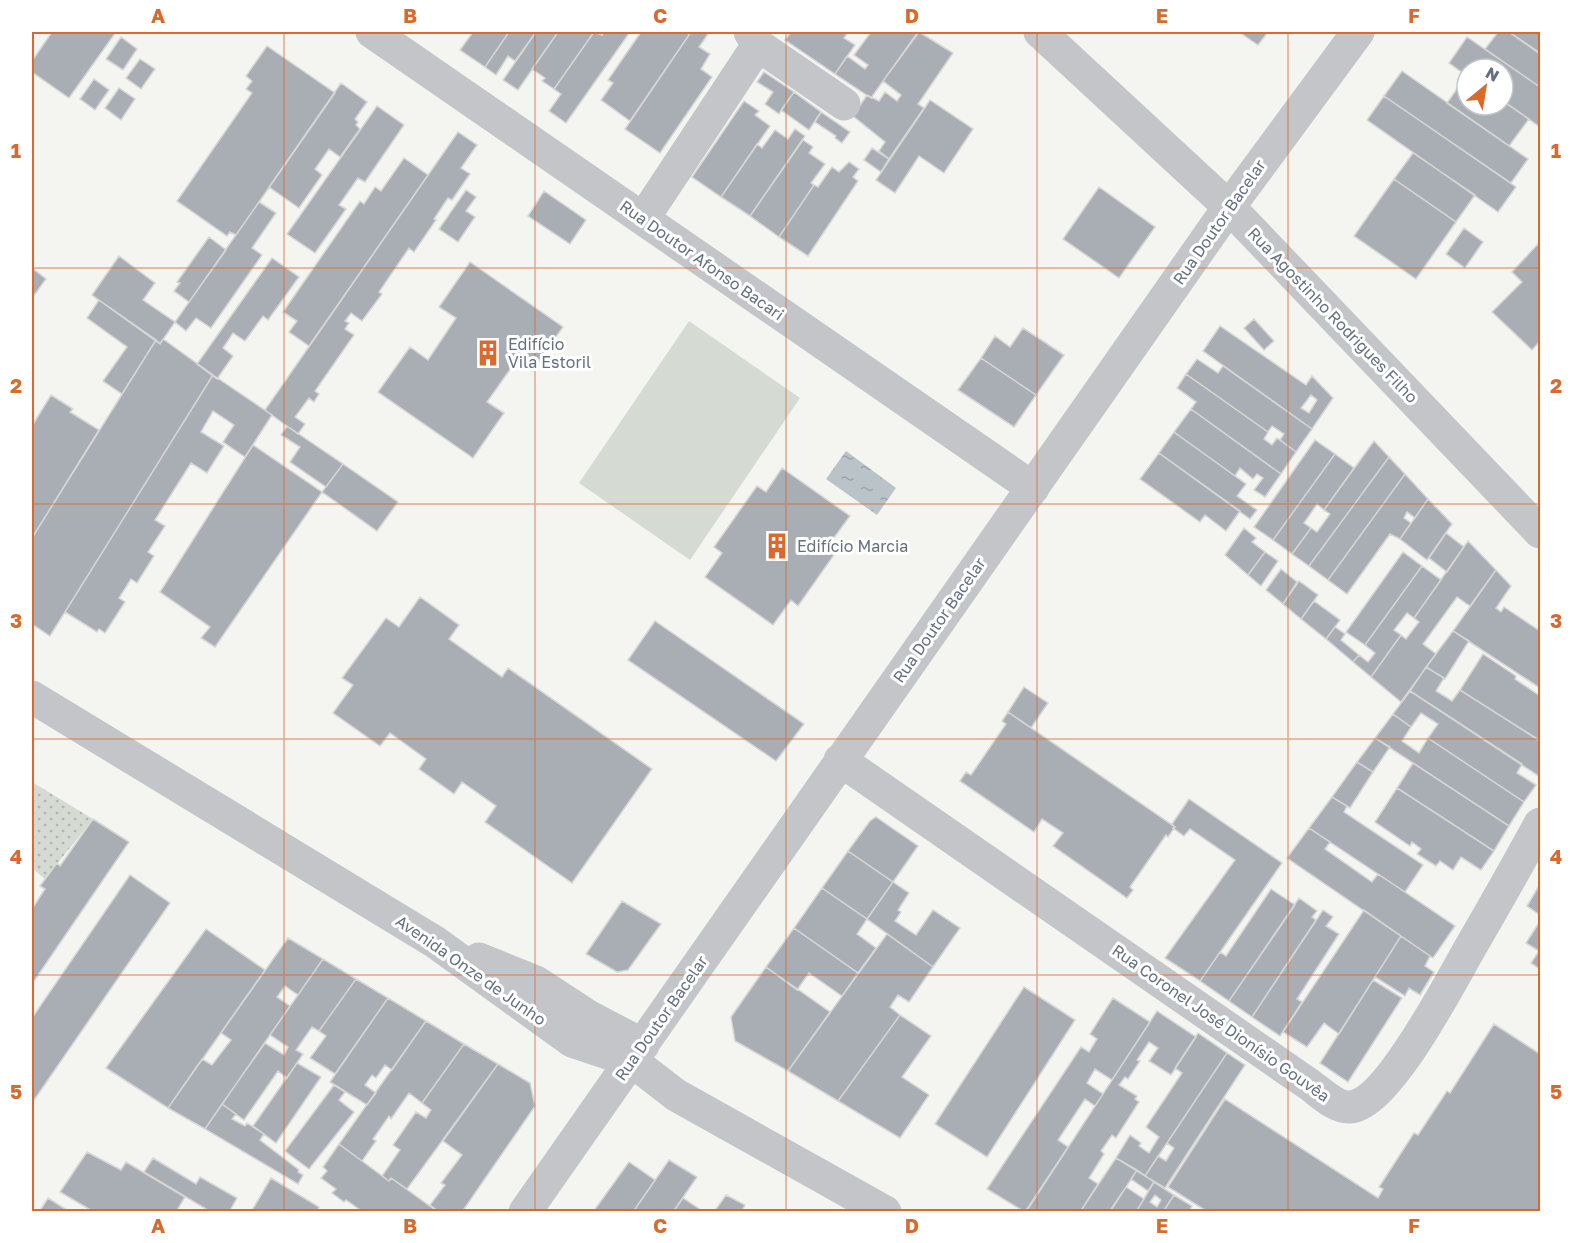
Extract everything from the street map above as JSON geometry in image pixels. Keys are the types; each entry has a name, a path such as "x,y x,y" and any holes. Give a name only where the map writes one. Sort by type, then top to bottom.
{"street":[{"name":"Rua Doutor Afonso Bacari","path":"372,32 1033,488"},
{"name":"Rua Agostinho Rodrigues Filho","path":"1040,32 1229,207 1540,532"},
{"name":"Rua Doutor Bacelar","path":"525,1212 1229,207 1358,32"},
{"path":"643,219 754,38 844,104"},
{"name":"Avenida Onze de Junho","path":"32,697 435,942 572,1041 637,1053 676,1095 885,1212"},
{"name":"Rua Coronel José Dionísio Gouvêa","path":"840,760 1310,1085 1338,1104 1350,1107 1363,1102 1377,1090 1401,1063 1430,1019 1540,825"}],"shaded area":[{"path":"689,321 800,398 690,560 579,483"},
{"path":"32,782 93,819 45,879 32,868"}],"water":[{"path":"846,451 896,488 877,515 826,479"}],"building":[{"path":"52,32 116,32 69,98 32,72 32,61"},
{"path":"473,32 509,32 485,67 460,50"},
{"path":"509,32 536,32 515,61 508,56 496,75 485,67"},
{"path":"536,32 558,32 518,90 503,80"},
{"path":"558,32 594,32 554,89 542,81 545,78 532,69"},
{"path":"594,32 602,35 604,32 630,32 566,123 549,111 561,94 554,89"},
{"path":"641,32 691,32 630,121 601,100 613,83 608,80"},
{"path":"691,32 708,34 699,47 710,54 701,69 712,77 660,153 625,129"},
{"path":"791,32 848,32 844,38 855,45 835,74 785,40"},
{"path":"871,32 918,32 871,98 835,74 847,56 865,69 868,65 854,55"},
{"path":"919,32 953,53 918,104 924,108 889,159 879,151 885,142 853,116 867,95 879,101 885,92 897,101 901,95 883,81"},
{"path":"1239,32 1268,32 1258,45"},
{"path":"1498,32 1509,32 1540,53 1540,87 1515,70 1515,57 1497,57 1485,49"},
{"path":"1509,32 1540,32 1540,54"},
{"path":"121,37 137,49 123,70 106,59"},
{"path":"1467,37 1496,57 1455,57 1455,67 1449,63"},
{"path":"267,46 335,93 236,235 230,232 227,236 177,201 252,93 246,89 252,81 246,76"},
{"path":"140,59 155,69 141,89 126,78"},
{"path":"1515,70 1540,87 1540,127 1515,109"},
{"path":"1402,71 1455,108 1455,117 1468,117 1528,159 1511,183 1384,96"},
{"path":"764,72 794,92 779,114 765,104 773,92 757,82"},
{"path":"94,79 109,90 95,110 80,99"},
{"path":"341,83 367,102 355,119 360,129 340,157 329,149 315,169 322,175 299,208 269,187"},
{"path":"119,88 135,99 121,120 105,108"},
{"path":"794,92 821,112 809,130 781,110"},
{"path":"1455,92 1455,109 1447,103"},
{"path":"1384,96 1516,187 1498,212 1367,120"},
{"path":"930,100 973,129 944,173 919,156 895,193 876,180"},
{"path":"744,101 759,111 755,115 770,126 721,197 692,177"},
{"path":"377,106 404,125 365,182 358,178 339,205 346,209 315,253 287,234"},
{"path":"1515,109 1529,119 1509,146 1467,117 1515,117"},
{"path":"821,112 850,132 842,143 835,138 836,136 815,122"},
{"path":"795,129 805,136 750,216 721,197 757,144 762,148 775,130 788,139"},
{"path":"458,132 477,145 461,168 470,174 452,200 448,198 414,252 409,248 379,292 382,294 362,321 351,313 345,321 349,323 345,329 354,335 315,391 319,394 314,402 309,398 295,417 305,424 298,434 265,410"},
{"path":"803,140 813,147 809,153 825,164 811,183 814,185 779,237 750,216"},
{"path":"872,148 889,159 881,172 864,160"},
{"path":"1413,153 1475,195 1456,222 1394,179"},
{"path":"404,158 428,175 309,346 289,332 297,321 283,312 360,201 364,204 375,187 381,191"},
{"path":"849,162 859,169 853,177 858,181 808,256 779,237 814,185 818,187 832,167 839,172"},
{"path":"1394,179 1456,222 1416,279 1354,236"},
{"path":"1099,187 1155,227 1119,278 1063,239"},
{"path":"466,190 476,197 466,211 475,217 458,242 439,229"},
{"path":"544,191 586,220 570,244 528,216"},
{"path":"259,202 276,213 252,248 262,255 211,328 196,318 186,331 175,322"},
{"path":"1464,228 1483,242 1465,268 1446,254"},
{"path":"209,237 226,250 189,302 174,291 180,283 177,282"},
{"path":"1538,244 1540,247 1540,341 1532,350 1492,312 1522,282 1512,272"},
{"path":"119,256 155,283 143,300 175,322 160,344 92,295"},
{"path":"272,258 299,277 268,320 263,316 245,341 233,333 223,348 233,356 217,379 197,364"},
{"name":"Edifício Vila Estoril","path":"470,262 563,327 532,371 516,361 487,402 504,413 473,458 378,392 410,347 428,360 456,318 439,307"},
{"path":"32,268 46,279 32,298"},
{"path":"99,300 156,340 122,394 103,381 127,347 87,318"},
{"path":"1254,319 1274,341 1264,350 1244,328"},
{"path":"1220,326 1306,385 1312,376 1333,398 1312,429 1203,351","holes":["1311,395 1317,400 1309,413 1301,408"]},
{"path":"1023,328 1064,355 1036,395 981,358 995,336 1010,347"},
{"path":"163,339 213,375 50,636 32,624 32,538 156,340 160,344"},
{"path":"981,358 1036,395 1014,427 958,390"},
{"path":"1197,359 1218,373 1223,366 1312,429 1296,452 1280,440 1284,434 1272,426 1268,432 1186,374"},
{"path":"1186,374 1268,432 1264,439 1272,445 1277,438 1296,452 1281,474 1191,409 1196,402 1177,388"},
{"path":"213,375 272,415 245,457 223,442 234,425 213,411 201,432 224,446 207,473 191,463 155,520 165,526 148,552 154,556 137,583 131,579 119,598 125,602 105,633 99,629 97,632 65,612"},
{"path":"51,395 73,409 70,412 99,430 32,538 32,426"},
{"path":"1191,409 1281,474 1265,497 1254,490 1263,478 1257,474 1253,479 1240,468 1235,476 1174,432"},
{"path":"287,426 343,464 326,487 290,462 300,447 281,435"},
{"path":"1174,432 1246,484 1237,496 1257,510 1250,519 1159,453"},
{"path":"1315,440 1335,454 1273,540 1254,527"},
{"path":"1374,441 1389,457 1309,566 1292,554 1311,528 1317,532 1330,514 1324,510"},
{"path":"253,445 322,492 215,647 201,638 210,627 160,592"},
{"path":"1159,453 1240,511 1226,531 1205,515 1200,522 1140,479"},
{"path":"1335,454 1354,468 1324,510 1317,504 1304,523 1311,528 1292,554 1273,540"},
{"path":"1389,457 1405,474 1328,580 1309,566"},
{"path":"343,464 398,502 377,531 322,492"},
{"name":"Edifício Marcia","path":"782,468 850,516 833,539 841,545 798,606 791,600 773,625 705,577 722,553 714,547 757,486 766,492"},
{"path":"1405,474 1428,499 1415,518 1407,512 1404,518 1411,523 1400,539 1390,534 1347,594 1328,580"},
{"path":"1428,499 1452,524 1427,560 1400,539"},
{"path":"1244,528 1256,538 1252,542 1265,552 1248,575 1225,555"},
{"path":"1446,533 1464,547 1447,572 1429,558"},
{"path":"1468,541 1496,570 1470,606 1457,597 1423,644 1436,654 1401,702 1371,677 1401,635 1406,639 1419,622 1414,618"},
{"path":"1265,552 1278,561 1261,586 1248,575"},
{"path":"1403,552 1422,566 1365,645 1346,632"},
{"path":"1422,566 1441,580 1414,618 1407,613 1394,630 1401,635 1371,677 1353,662 1359,655 1368,662 1375,653 1365,645"},
{"path":"1281,569 1297,582 1283,604 1266,590"},
{"path":"1496,570 1511,586 1496,608 1501,612 1504,607 1540,631 1540,688 1453,631"},
{"path":"1299,581 1318,595 1301,619 1283,604"},
{"path":"420,597 459,625 449,639 502,677 508,668 652,769 572,883 485,822 496,806 462,782 454,794 419,769 426,759 390,733 380,746 333,713 353,685 342,678 386,618 399,627"},
{"path":"1314,601 1340,620 1326,639 1301,619"},
{"path":"655,621 804,724 776,761 628,660"},
{"path":"1335,627 1345,634 1341,640 1359,655 1353,662 1326,639"},
{"path":"1453,631 1469,641 1445,679 1426,667"},
{"path":"1483,654 1516,676 1515,679 1540,696 1539,740 1460,690"},
{"path":"1426,667 1444,678 1436,691 1452,701 1460,690 1540,741 1540,777 1410,691"},
{"path":"1024,687 1048,703 1031,728 1008,712"},
{"path":"1410,691 1522,764 1517,773 1536,785 1524,802 1428,738 1438,724 1421,713 1411,727 1393,714"},
{"path":"1008,712 1175,827 1168,837 1166,835 1130,887 1133,890 1127,898 1053,846 1063,833 1042,819 1034,832 960,781 966,772 971,775 1006,724 1002,721"},
{"path":"1393,714 1411,727 1402,741 1419,753 1428,738 1524,802 1509,826 1375,738"},
{"path":"1375,738 1390,747 1373,772 1357,762"},
{"path":"1357,762 1373,772 1350,808 1332,797"},
{"path":"1413,763 1509,826 1494,851 1397,788"},
{"path":"1397,788 1494,851 1481,870 1461,857 1453,870 1440,861 1436,866 1417,854 1421,849 1412,842 1410,846 1375,822"},
{"path":"1332,797 1347,806 1344,812 1423,865 1405,892 1309,828"},
{"path":"1189,799 1282,863 1200,981 1165,958 1235,860 1190,829 1184,836 1173,828 1175,827 1172,824"},
{"path":"876,817 918,846 893,882 848,851 870,821"},
{"path":"93,819 129,842 32,984 32,909 45,889 40,886 57,863 60,866"},
{"path":"1309,828 1330,842 1325,849 1372,882 1378,874 1455,926 1433,958 1287,858"},
{"path":"848,851 893,882 867,919 822,888"},
{"path":"130,875 170,903 32,1103 32,1018"},
{"path":"893,882 909,893 898,910 901,912 895,921 916,935 933,910 960,928 933,967 867,919"},
{"path":"1540,884 1540,915 1527,906"},
{"path":"822,888 867,919 857,934 876,948 858,973 794,928"},
{"path":"1271,889 1295,905 1229,1001 1200,981 1220,952 1226,956"},
{"path":"1299,898 1317,911 1312,917 1316,920 1252,1017 1229,1001"},
{"path":"622,901 661,924 628,970 617,972 586,954"},
{"path":"1323,910 1333,917 1326,926 1339,934 1297,999 1302,1002 1280,1036 1252,1017"},
{"path":"1364,910 1401,936 1339,1034 1324,1023 1307,1047 1283,1032"},
{"path":"1540,921 1540,969 1531,963 1539,951 1526,943"},
{"path":"794,928 858,973 842,996 809,973 797,990 766,967"},
{"path":"206,929 265,970 168,1108 106,1068"},
{"path":"887,934 933,967 909,1002 898,995 890,1007 900,1015 838,1101 788,1071"},
{"path":"1401,936 1430,956 1425,966 1434,972 1420,995 1409,988 1405,996 1375,977"},
{"path":"288,938 323,959 298,995 285,986 277,997 290,1006 205,1129 168,1108 202,1059 212,1065 231,1040 221,1033"},
{"path":"323,959 356,979 319,1031 312,1027 296,1050 303,1054 287,1078 278,1071 244,1120 222,1104 265,1043 284,1055 288,1047 270,1035"},
{"path":"766,967 830,1012 788,1071 735,1041 731,1017"},
{"path":"356,979 388,998 335,1074 310,1058 326,1036 319,1031"},
{"path":"1373,980 1402,998 1348,1082 1320,1063"},
{"path":"1024,987 1075,1020 987,1157 935,1124"},
{"path":"388,998 426,1021 392,1070 385,1065 376,1078 372,1075 365,1085 376,1093 367,1105 330,1082"},
{"path":"1113,998 1150,1022 1112,1080 1095,1069 1087,1083 1103,1094 1095,1106 1085,1099 1058,1140 1068,1147 1025,1212 987,1189 1081,1047 1089,1052 1097,1039 1090,1034"},
{"path":"1157,1011 1196,1037 1171,1075 1149,1061 1158,1048 1149,1042 1128,1079 1125,1077 1119,1085 1137,1096 1135,1099 1139,1102 1116,1138 1112,1135 1101,1151 1104,1154 1089,1178 1098,1184 1080,1212 1026,1212"},
{"path":"900,1015 931,1036 902,1077 929,1095 900,1138 838,1101"},
{"path":"426,1021 464,1044 422,1103 409,1093 391,1119 389,1116 373,1139 376,1141 362,1161 339,1144"},
{"path":"1494,1024 1540,1054 1540,1212 1208,1212 1168,1187 1225,1099 1378,1198 1383,1189 1379,1187 1414,1133 1418,1135 1447,1091 1450,1093"},
{"path":"1198,1033 1227,1053 1145,1176 1116,1158 1130,1135 1149,1153 1159,1137 1146,1127 1182,1073 1175,1068"},
{"path":"464,1044 498,1064 407,1189 391,1178 389,1181 382,1176 400,1150 393,1145 416,1112 426,1118 431,1110 422,1103"},
{"path":"1227,1053 1245,1065 1165,1188 1145,1176 1158,1156 1166,1161 1174,1148 1167,1143"},
{"path":"297,1063 321,1077 276,1143 253,1126"},
{"path":"498,1064 530,1083 535,1106 462,1212 439,1212 430,1205 445,1185 441,1183 462,1155 443,1141"},
{"path":"334,1085 345,1092 339,1100 354,1112 309,1169 285,1151"},
{"path":"222,1104 236,1114 232,1119 245,1126 247,1123 264,1134 260,1140 299,1170 298,1172 303,1175 298,1184 205,1129"},
{"path":"339,1144 389,1181 391,1178 438,1212 363,1212 346,1200 344,1202 332,1193 336,1189 321,1178 327,1171 323,1167"},
{"path":"87,1152 121,1170 126,1162 185,1197 176,1212 94,1212 60,1192"},
{"path":"153,1158 196,1184 200,1177 237,1198 229,1212 211,1212 144,1172"},
{"path":"1116,1158 1137,1170 1110,1212 1080,1212"},
{"path":"669,1160 697,1177 673,1212 633,1212"},
{"path":"629,1162 655,1180 633,1212 593,1212"},
{"path":"1137,1170 1154,1182 1148,1191 1131,1179"},
{"path":"271,1178 319,1207 320,1212 251,1212"},
{"path":"1154,1182 1174,1195 1163,1212 1136,1212","holes":["1155,1195 1161,1200 1157,1207 1150,1202"]},
{"path":"1126,1187 1144,1199 1136,1212 1109,1212"},
{"path":"726,1195 745,1205 741,1212 714,1212"},
{"path":"1174,1195 1192,1206 1189,1212 1163,1212"},
{"path":"48,1198 70,1212 39,1212"},
{"path":"683,1198 704,1212 673,1212"}],"place":[{"name":"Edifício Vila Estoril","path":"488,353"},
{"name":"Edifício Marcia","path":"777,546"}]}
